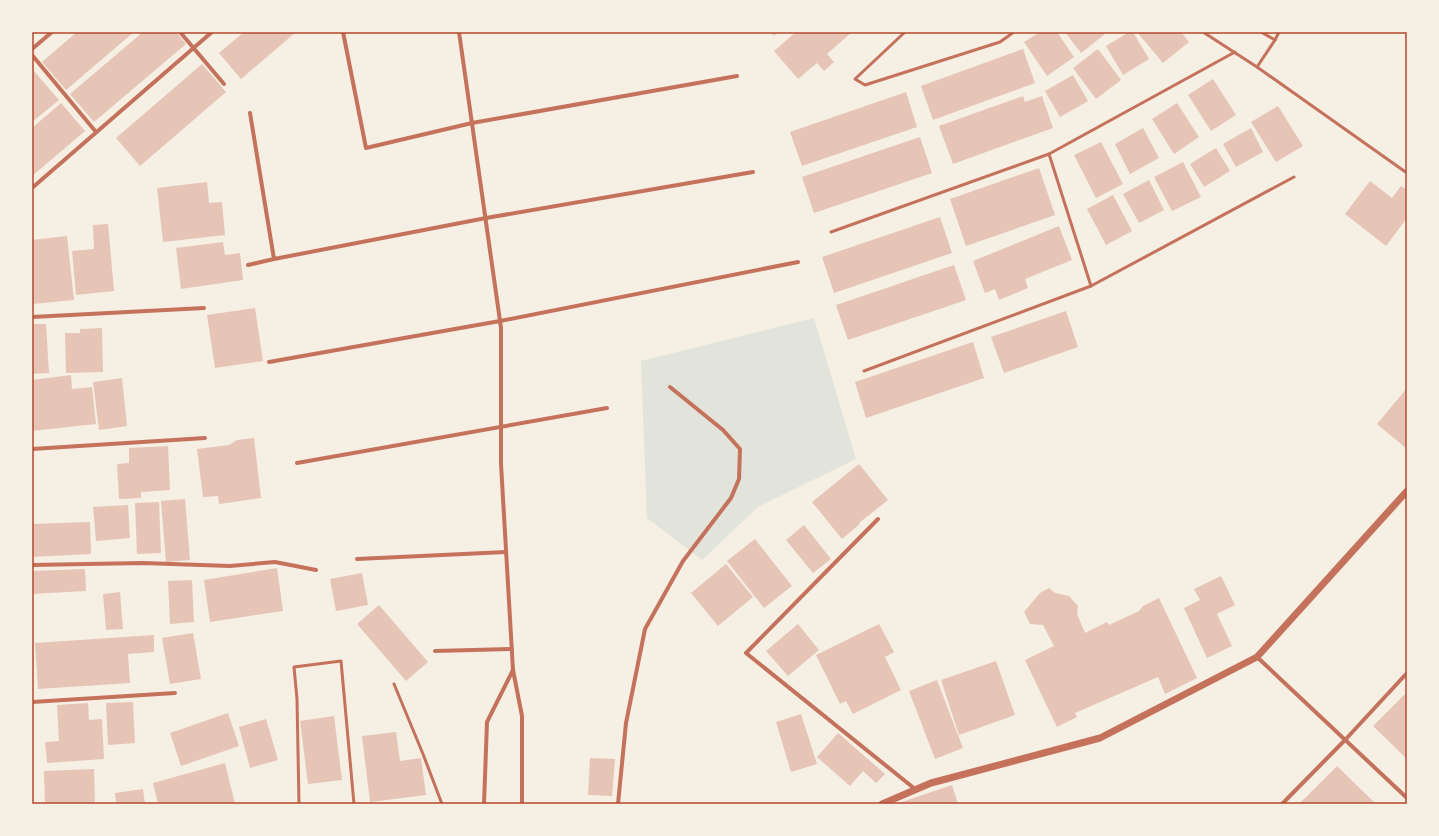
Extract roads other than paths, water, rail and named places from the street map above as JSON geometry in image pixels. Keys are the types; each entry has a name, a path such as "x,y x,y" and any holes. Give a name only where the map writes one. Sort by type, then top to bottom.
{"street":[{"path":"32,49 52,32"},
{"path":"180,32 224,84"},
{"path":"32,188 212,32"},
{"path":"343,32 366,148 472,123 738,76"},
{"path":"460,32 500,321 501,464 513,670 522,716 522,804"},
{"path":"32,55 96,132"},
{"path":"250,113 274,259"},
{"path":"248,265 486,218 753,172"},
{"path":"269,362 500,321 798,262"},
{"path":"32,317 204,308"},
{"path":"618,804 626,723 645,629 683,561 731,498 739,479 740,449 724,430 670,387"},
{"path":"296,463 607,408"},
{"path":"32,449 205,438"},
{"path":"882,804 931,783 1100,738 1257,657 1407,491"},
{"path":"878,519 746,653 915,789"},
{"path":"357,559 506,552"},
{"path":"32,565 143,563 230,566 275,562 316,570"},
{"path":"435,651 512,649"},
{"path":"1257,657 1407,798"},
{"path":"484,804 487,722 513,670"},
{"path":"1282,804 1345,740 1407,673"},
{"path":"32,702 175,693"}],"lane":[{"path":"905,32 855,79 865,85 1000,42 1014,32"},
{"path":"1203,32 1257,67 1407,173"},
{"path":"1261,32 1275,40"},
{"path":"1257,67 1280,32"},
{"path":"831,232 1049,154 1235,52"},
{"path":"1049,154 1091,286"},
{"path":"864,371 1091,286 1294,177"},
{"path":"299,804 297,699 294,667 341,661 354,804"},
{"path":"394,684 442,804"}]}
